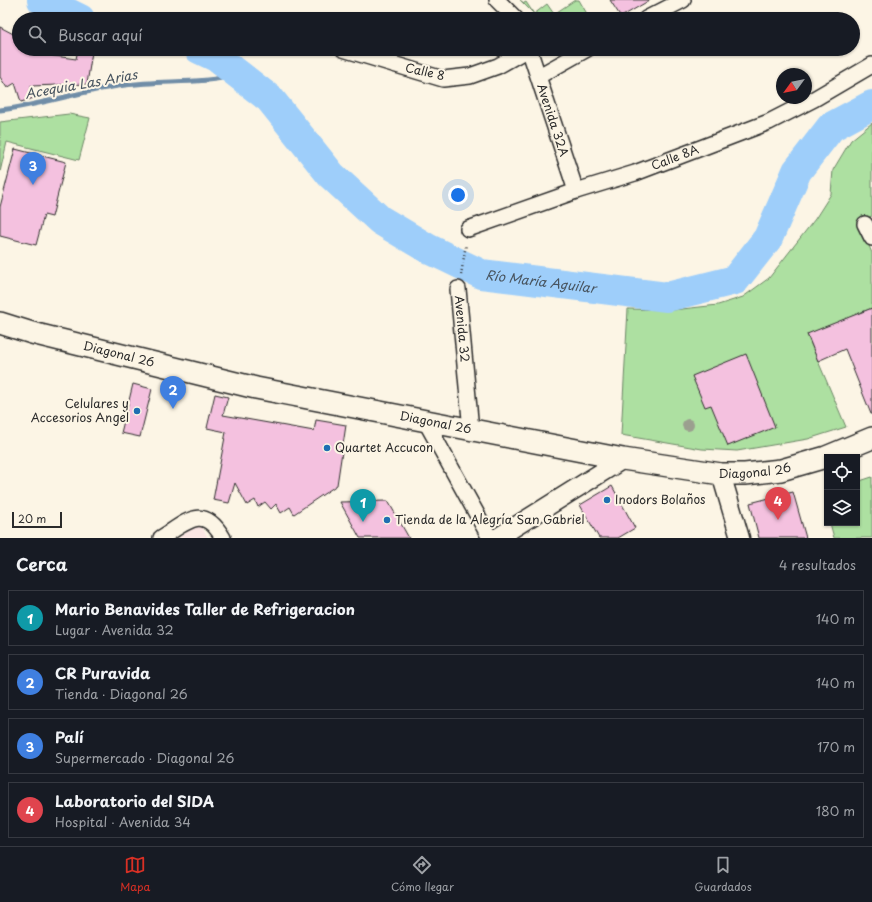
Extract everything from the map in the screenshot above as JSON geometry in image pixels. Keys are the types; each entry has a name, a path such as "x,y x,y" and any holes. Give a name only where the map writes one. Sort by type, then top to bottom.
{"main road":[{"name":"Diagonal 26","path":"0,323 32,333 256,388 623,459 721,474 745,474 782,470 826,456 872,438"}],"street":[{"path":"497,0 509,12"},
{"path":"660,12 683,0"},
{"name":"Calle 8","path":"366,56 442,79 470,76 498,66 516,56"},
{"name":"Avenida 32A","path":"531,56 576,191"},
{"path":"538,76 574,56"},
{"name":"Calle 8A","path":"468,229 576,191 635,173 769,122 872,65"},
{"path":"865,224 872,238"},
{"name":"Avenida 32","path":"458,289 470,430"},
{"path":"426,422 490,538"},
{"path":"497,538 623,459"},
{"path":"721,474 740,538"},
{"path":"161,538 192,520 200,518 208,519 215,525 222,538"}],"path":[{"name":"Avenida 32","path":"458,289 468,229"}],"shaded area":[{"path":"200,524 208,538 178,538"}],"green space":[{"path":"520,0 524,3 526,2 532,12"},
{"path":"575,0 579,0 586,12 557,12"},
{"path":"547,4 553,12 537,12"},
{"path":"69,114 90,118 79,160 7,142 0,172 0,122"},
{"path":"872,123 872,216 859,222 872,253 872,308 807,335 846,427 808,439 737,451 702,449 621,435 628,309 673,310 718,305 743,297 769,278 815,219 831,194 833,170 851,140"},
{"path":"872,477 872,538 834,538 831,526 860,526 860,481"}],"building":[{"path":"610,0 650,0 630,12 618,12"},
{"path":"0,27 12,33 12,56 55,56 76,59 77,56 91,56 87,84 31,86 34,98 21,102 15,83 7,88 0,77"},
{"path":"15,149 66,162 52,217 44,215 36,245 0,236 0,207"},
{"path":"872,308 871,414 845,349 818,361 807,334"},
{"path":"746,354 775,427 728,446 711,405 705,407 692,376"},
{"name":"Celulares y Accesorios Angel","path":"133,384 152,389 140,437 121,433"},
{"path":"215,394 228,397 223,415 314,431 316,420 346,425 337,485 294,514 290,507 281,513 276,504 271,509 265,502 258,507 255,500 247,505 235,483 229,503 213,500 226,432 207,428"},
{"path":"612,486 635,528 618,538 599,538 580,505"},
{"path":"793,492 806,538 759,538 750,503"},
{"path":"388,501 409,538 360,538 340,502"}],"waterway":[{"name":"Río María Aguilar","path":"42,0 66,12"},
{"name":"Río María Aguilar","path":"214,56 270,99 331,175 380,220 427,248 481,274 667,297 735,280 768,238 797,171 831,127 872,105"},
{"name":"Acequia Las Arias","path":"0,110 32,105 109,87 210,80 238,75"}],"place":[{"name":"Palí","path":"33,185"},
{"name":"CR Puravida","path":"173,409"},
{"name":"Celulares y Accesorios Angel","path":"137,411"},
{"name":"Quartet Accucon","path":"327,448"},
{"name":"Inodors Bolaños","path":"607,500"},
{"name":"Tienda de la Alegría San Gabriel","path":"387,520"},
{"name":"Laboratorio del SIDA","path":"778,520"},
{"name":"Mario Benavides Taller de Refrigeracion","path":"363,522"}]}
